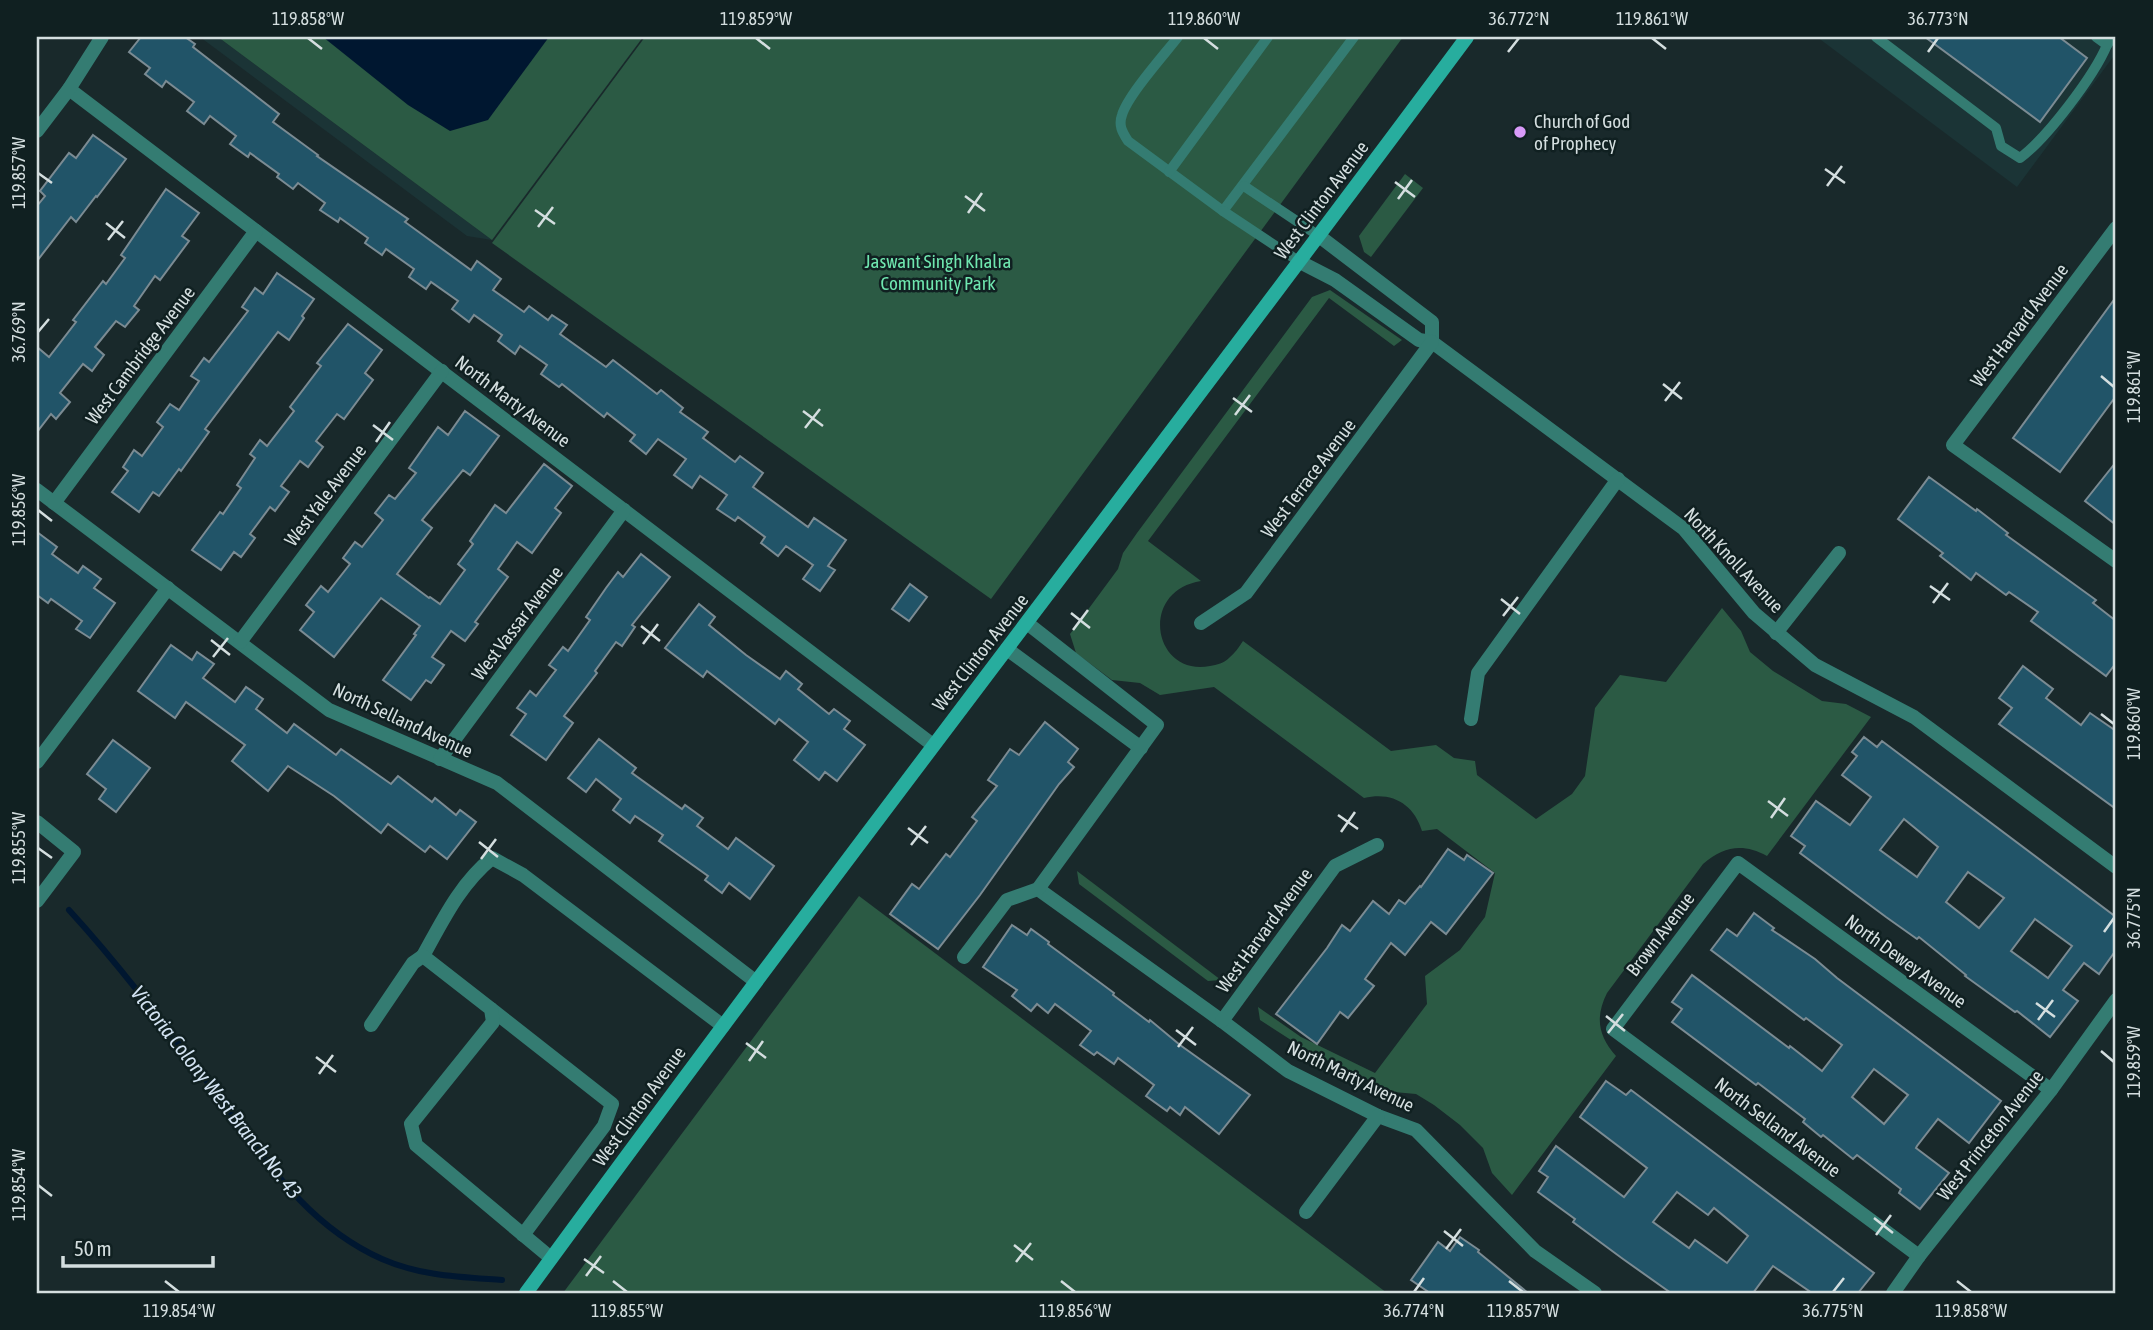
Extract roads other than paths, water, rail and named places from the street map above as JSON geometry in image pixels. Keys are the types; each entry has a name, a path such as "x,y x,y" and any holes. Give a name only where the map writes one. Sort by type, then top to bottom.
{"main road":[{"name":"West Clinton Avenue","path":"526,1293 755,981 1300,262 1467,37"}],"street":[{"path":"37,131 69,89 102,37"},
{"name":"North Marty Avenue","path":"69,89 933,745"},
{"name":"West Harvard Avenue","path":"2116,228 1953,445 2116,561"},
{"name":"West Cambridge Avenue","path":"54,503 257,231"},
{"path":"1319,236 1433,322 1433,342"},
{"name":"North Knoll Avenue","path":"1300,262 1335,280 1419,340 1433,342 1684,529 1754,613 1815,665 1914,717 2116,867"},
{"name":"West Terrace Avenue","path":"1201,623 1246,593 1433,342"},
{"name":"West Yale Avenue","path":"240,642 442,371"},
{"path":"1471,719 1478,673 1618,479"},
{"name":"North Selland Avenue","path":"37,490 329,710 497,783 755,981"},
{"name":"West Vassar Avenue","path":"440,759 624,510"},
{"path":"1776,633 1839,553"},
{"path":"37,762 167,588"},
{"path":"964,957 1007,900 1038,889 1157,724 1027,623"},
{"path":"1007,649 1141,748"},
{"path":"37,822 74,852 37,901"},
{"name":"West Harvard Avenue","path":"1222,1021 1335,866 1377,845"},
{"path":"371,1026 413,963 423,956 448,909 473,874 492,858 523,874 723,1026"},
{"name":"Brown Avenue","path":"1613,1029 1738,863"},
{"name":"North Dewey Avenue","path":"1738,863 2051,1090"},
{"name":"North Marty Avenue","path":"1038,889 1288,1071 1378,1116 1416,1130 1535,1251 1595,1293"},
{"path":"423,956 612,1104 604,1126 523,1235"},
{"name":"West Princeton Avenue","path":"1893,1293 1919,1256 2051,1090 2116,1000"},
{"path":"491,1009 493,1022 411,1124 416,1145 551,1258"},
{"name":"North Selland Avenue","path":"1613,1029 1919,1256"},
{"path":"1306,1212 1378,1116"}],"lane":[{"path":"1178,37 1130,101 1121,116 1121,129 1128,141 1169,172 1300,262"},
{"path":"1169,172 1268,37"},
{"path":"1223,211 1354,37"},
{"path":"1876,37 1996,128 2000,146 2020,158 2036,146 2099,63 2110,41 2096,37"},
{"path":"1244,186 1319,236"}],"water":[{"path":"323,37 549,37 488,120 450,131 408,105"}],"waterway":[{"name":"Victoria Colony West Branch No. 43","path":"69,910 108,954 269,1165 308,1208 330,1227 354,1244 396,1265 441,1275 502,1280"}],"place":[{"name":"Church of God of Prophecy","path":"1520,132"}],"park label":[{"name":"Jaswant Singh Khalra Community Park","path":"938,272"}]}
